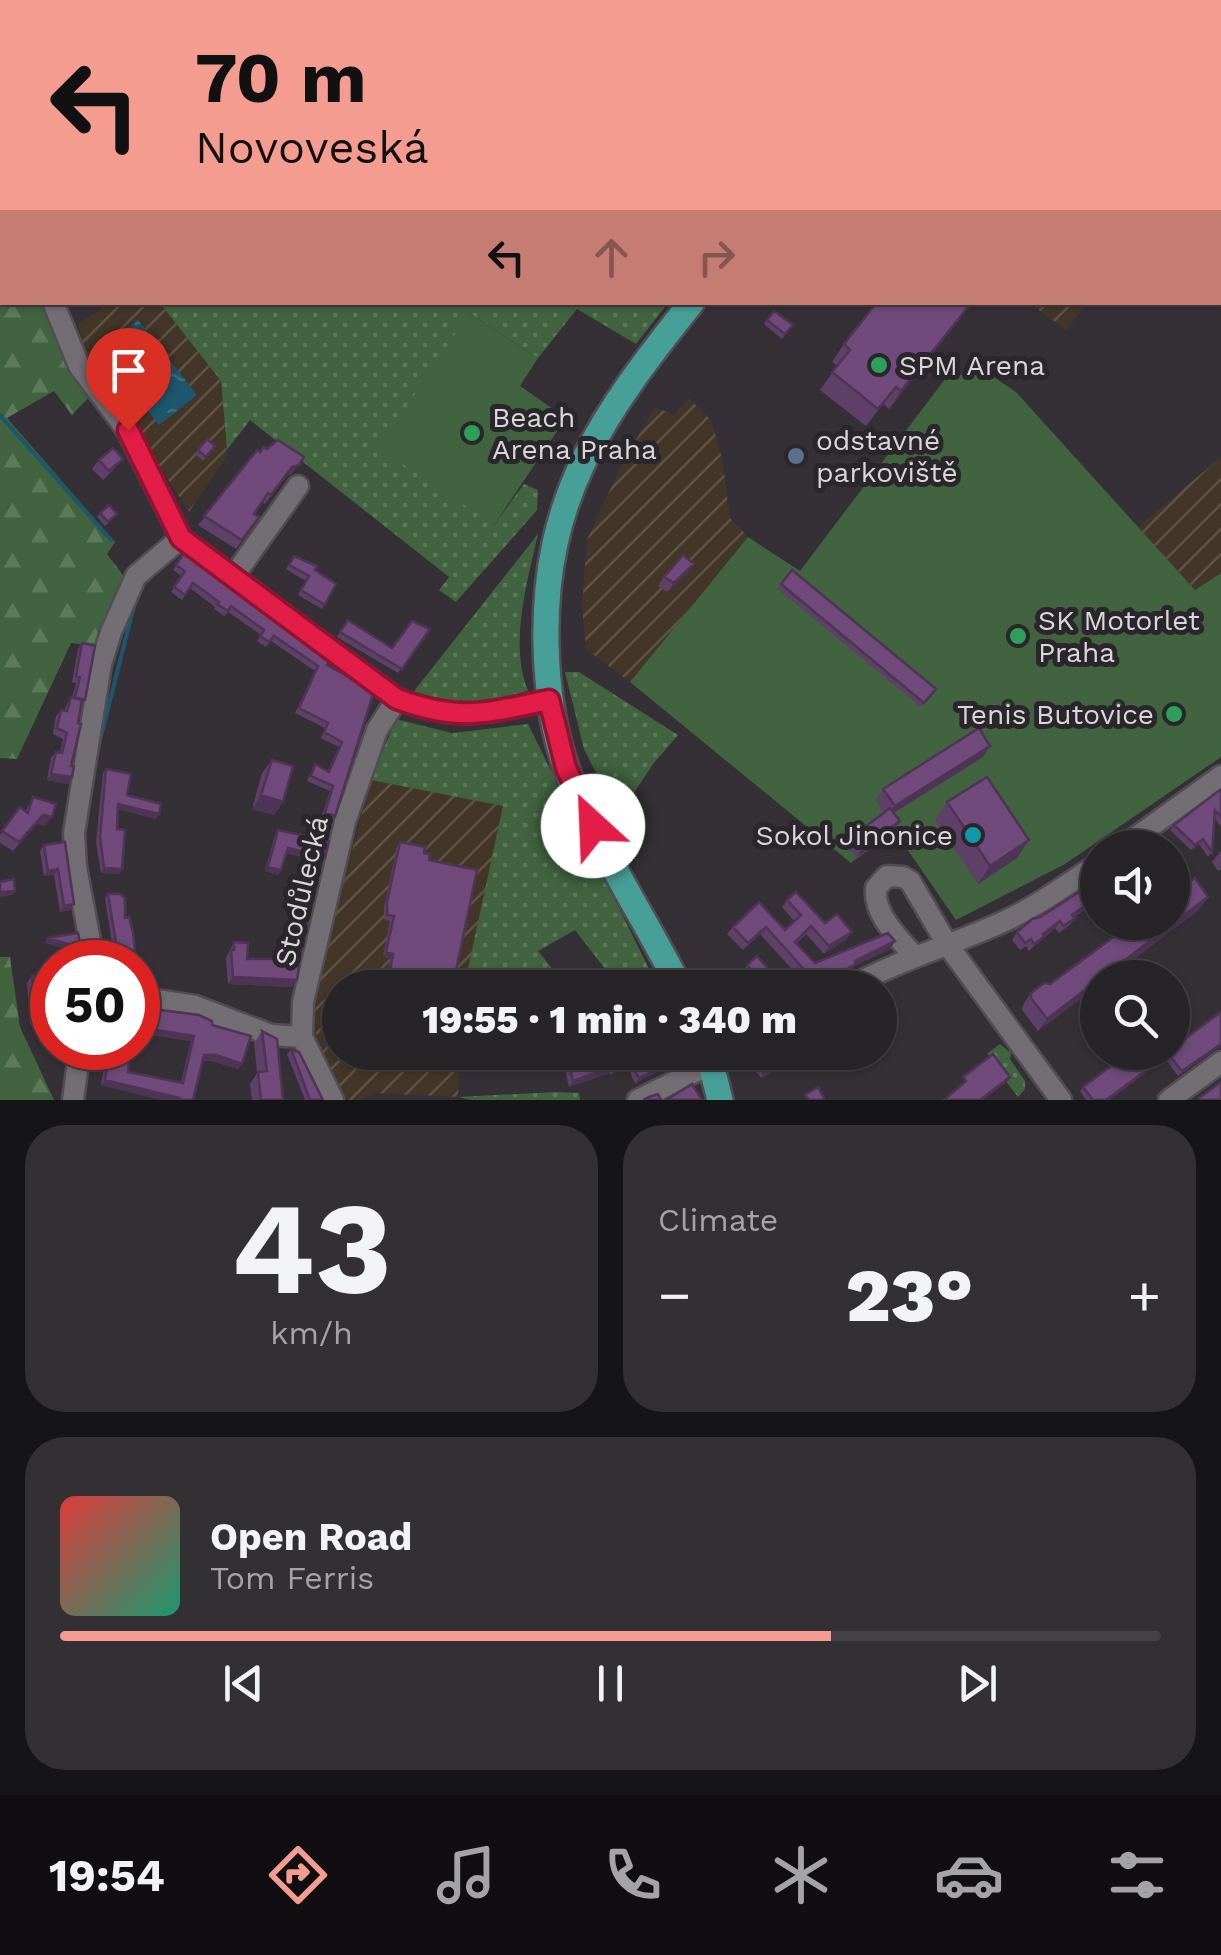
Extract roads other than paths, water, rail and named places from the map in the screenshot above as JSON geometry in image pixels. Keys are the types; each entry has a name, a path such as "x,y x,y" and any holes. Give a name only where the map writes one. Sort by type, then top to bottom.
{"main road":[{"path":"670,970 582,804 562,755 549,700 546,587 552,546 574,477 612,406 690,305"},
{"path":"713,1070 720,1100"}],"street":[{"path":"54,305 79,366 128,430 181,538 397,699 434,712 475,715 549,700"},
{"path":"233,577 298,486"},
{"path":"90,940 74,834 101,664 136,576 181,538"},
{"name":"Stodůlecká","path":"302,1037 303,1002 345,822 377,730 397,699"},
{"path":"1146,830 1221,776"},
{"path":"914,956 876,900 876,888 887,876 903,877 910,882 1049,1096"},
{"path":"885,970 1042,902 1080,876"},
{"path":"160,1000 195,1006 271,1035 302,1037 333,1100"},
{"path":"1168,1100 1221,1062"},
{"path":"74,1100 77,1070"},
{"path":"638,1100 689,1070"}],"water":[{"path":"138,320 197,395 159,425 100,350"}],"waterway":[{"path":"0,415 111,540"},
{"path":"98,748 135,602"}],"place":[{"name":"SPM Arena","path":"879,365"},
{"name":"Beach Arena Praha","path":"472,433"},
{"name":"odstavné parkoviště","path":"796,456"},
{"name":"SK Motorlet Praha","path":"1018,636"},
{"name":"Tenis Butovice","path":"1174,714"},
{"name":"Sokol Jinonice","path":"973,835"}]}
